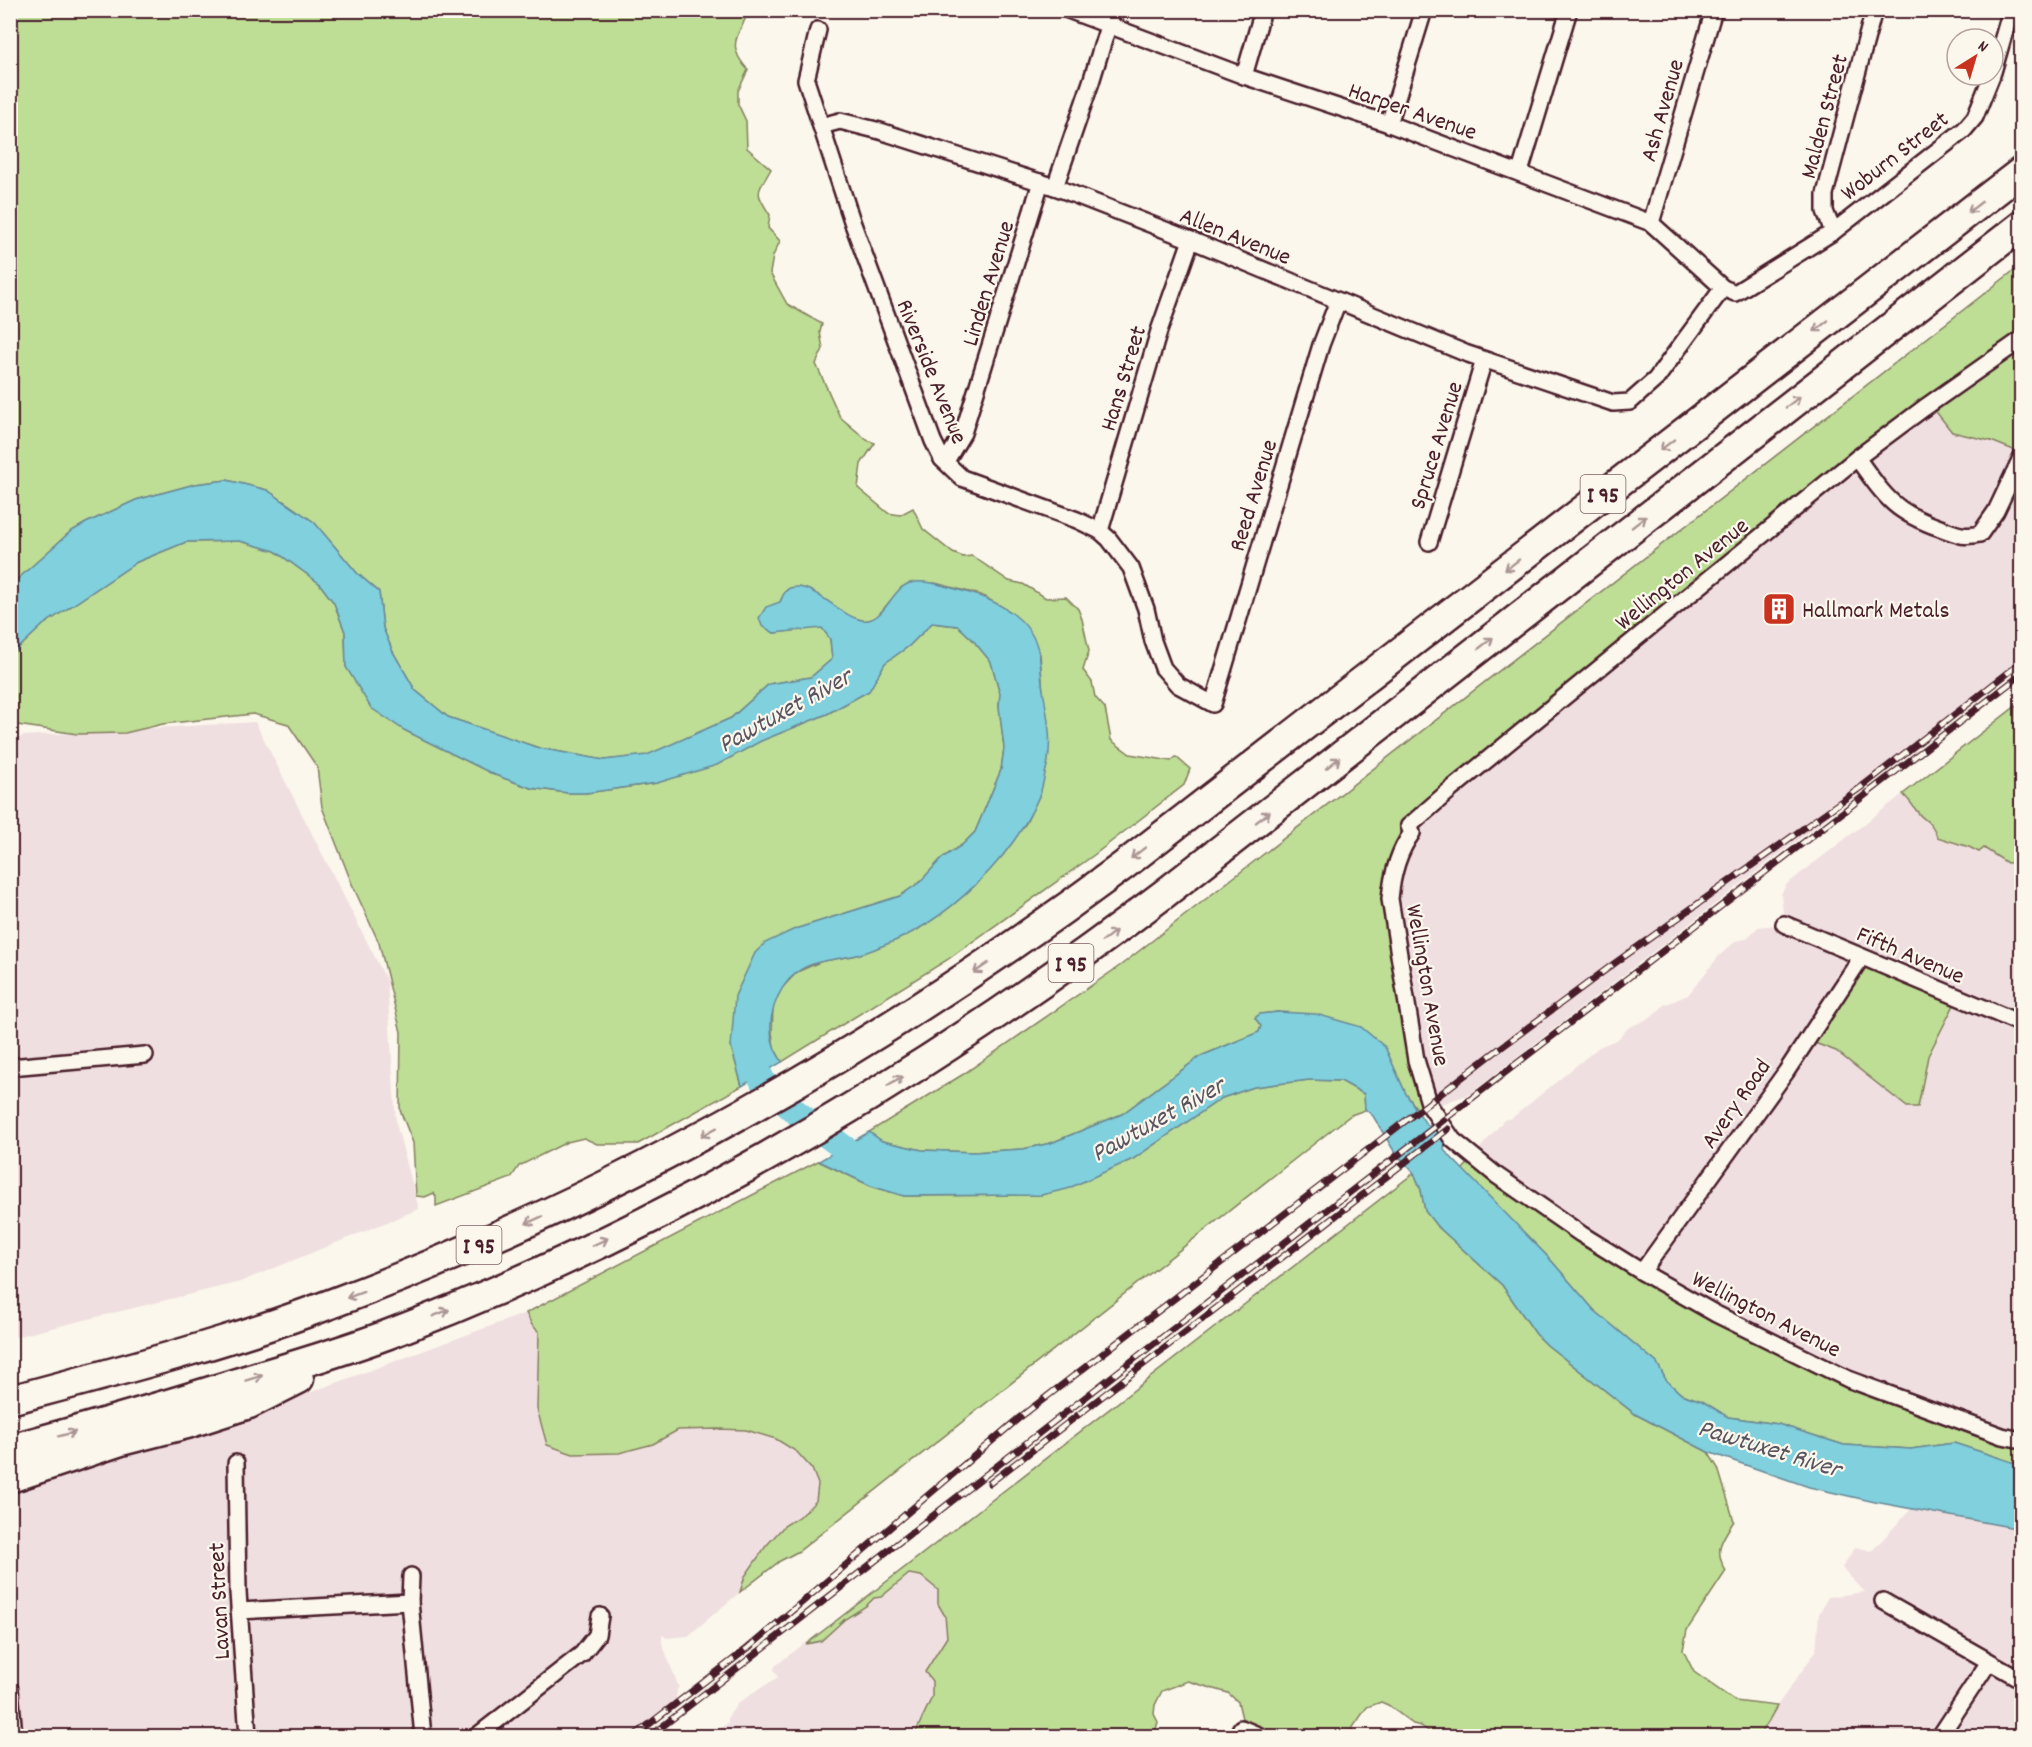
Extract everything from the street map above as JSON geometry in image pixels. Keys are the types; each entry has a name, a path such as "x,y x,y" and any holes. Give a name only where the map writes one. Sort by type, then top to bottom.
{"highway":[{"name":"I 95","path":"10,1400 184,1354 333,1304 489,1240 620,1179 808,1078 968,976 1087,892 2022,171"},
{"name":"I 95","path":"10,1449 165,1406 387,1335 580,1252 721,1182 845,1111 1038,987 1101,942 2022,225"},
{"path":"10,1478 249,1404 387,1335"},
{"path":"10,1380 56,1370 184,1354"},
{"path":"10,1488 124,1450 188,1424"}],"street":[{"name":"Harper Avenue","path":"1068,10 1111,18 1244,76 1389,124 1651,223 1723,288"},
{"path":"1244,76 1263,10"},
{"path":"1389,124 1424,10"},
{"path":"1520,172 1569,10"},
{"name":"Ash Avenue","path":"1651,223 1714,10"},
{"name":"Malden Street","path":"1833,232 1825,211 1825,194 1874,10"},
{"name":"Woburn Street","path":"2005,31 2011,10"},
{"name":"Linden Avenue","path":"942,459 948,458 963,433 1048,185 1091,82 1111,18"},
{"name":"Riverside Avenue","path":"818,30 806,80 857,235 933,441 942,459 962,478 1077,520 1100,531 1109,539 1131,568 1163,668 1178,685 1213,704"},
{"name":"Woburn Street","path":"1833,232 1964,130 1975,117 1988,87"},
{"name":"Allen Avenue","path":"821,126 840,121 880,131 1048,185 1191,240 1484,360 1613,403 1630,402 1656,379 1723,288"},
{"path":"1723,288 1735,293 1833,232"},
{"name":"Hans Street","path":"1100,531 1159,332 1191,240"},
{"name":"Reed Avenue","path":"1213,704 1318,356 1338,301"},
{"name":"Wellington Avenue","path":"2022,339 1857,458 1409,826 1412,833 1400,854 1392,881 1390,899 1393,929 1416,1060 1434,1113 1453,1140 1472,1157 1581,1234 1716,1314 1848,1379 2002,1436 2022,1440"},
{"name":"Spruce Avenue","path":"1429,542 1484,360"},
{"path":"1857,458 1881,492 1899,509 1919,521 1966,537 1980,534 1996,511 2022,456"},
{"name":"Fifth Avenue","path":"1784,924 2022,1024"},
{"name":"Avery Road","path":"1642,1272 1786,1072 1861,958"},
{"path":"10,1068 145,1055"},
{"name":"Lavan Street","path":"236,1463 239,1611 248,1737"},
{"path":"411,1576 410,1602 423,1737"},
{"path":"1884,1600 2022,1680"},
{"path":"239,1611 410,1602"},
{"path":"477,1737 590,1647 597,1635 600,1616"},
{"path":"1940,1737 1989,1662"},
{"path":"10,1689 14,1737"},
{"path":"1239,1732 1260,1737"}],"shaded area":[{"path":"1930,404 1952,432 1991,441 2016,451 2020,451 2021,446 2021,667 1470,1094 1433,1107 1393,902 1413,831 1430,811"},
{"path":"255,722 387,981 396,1123 419,1209 240,1282 11,1338 11,742 23,736"},
{"path":"2021,748 2021,798 2018,794 2014,773"},
{"path":"1903,794 1916,811 1934,826 1969,847 1978,852 1983,848 2007,863 2021,862 2021,1439 1848,1378 1646,1271 1476,1153 1504,1120 1512,1118 1599,1047 1618,1039 1628,1028 1652,1017 1664,1005 1688,995 1719,956 1736,941 1746,939 1758,927 1784,924 1781,894 1787,884","holes":["1955,1003 1928,1056 1918,1107 1907,1107 1836,1051 1812,1042"]},
{"path":"526,1313 532,1325 539,1332 537,1409 653,1444 678,1430 746,1430 776,1439 797,1452 812,1469 818,1484 816,1500 803,1514 784,1526 740,1592 688,1636 667,1638 662,1635 662,1643 679,1688 675,1708 638,1736 11,1736 11,1487 211,1429"},
{"path":"1912,1508 2021,1529 2021,1736 1760,1736 1777,1706 1816,1651 1819,1614 1828,1597 1865,1592 1842,1568 1855,1547 1872,1551"},
{"path":"910,1574 921,1576 938,1590 938,1604 945,1616 947,1637 925,1672 932,1681 932,1697 914,1736 709,1736 728,1723 728,1717 738,1703 778,1677 774,1670 775,1666 805,1643 821,1641 845,1619 874,1598 881,1597"}],"green space":[{"path":"10,11 749,11 735,47 748,70 738,91 738,104 746,121 747,148 771,169 759,192 761,201 770,215 768,228 780,241 773,256 770,273 787,304 822,324 820,332 823,349 816,364 840,417 867,440 875,443 861,464 858,488 888,513 900,515 913,508 923,529 953,553 963,557 972,556 1009,581 1023,584 1046,598 1066,597 1078,609 1082,619 1089,651 1083,670 1092,682 1095,697 1105,708 1111,740 1130,754 1171,761 1176,757 1190,769 1184,785 1094,855 947,960 782,1062 774,1047 773,1006 782,988 797,972 822,961 853,956 917,930 962,897 1003,855 1026,823 1040,794 1048,759 1040,654 1011,612 981,595 935,583 902,587 876,618 865,621 847,616 809,590 786,591 780,602 774,633 822,627 830,639 832,659 811,677 769,684 731,718 647,756 604,760 539,748 448,717 415,690 393,652 383,628 379,592 357,573 314,522 267,490 227,480 195,484 136,500 70,532 11,585"},
{"path":"2021,265 2022,446 2020,451 1991,441 1952,432 1930,404 1442,799 1413,831 1393,902 1430,1109 1420,1113 1406,1094 1385,1047 1278,1012 1260,1014 1255,1018 1261,1026 1259,1032 1201,1056 1122,1114 1051,1143 1023,1149 973,1152 922,1150 882,1141 869,1132 962,1075 1121,965"},
{"path":"240,541 275,551 319,583 334,603 345,632 346,667 404,730 495,775 531,788 586,793 657,783 827,714 869,691 885,663 909,646 932,623 958,626 991,662 1000,693 999,706 1004,748 1001,770 975,832 962,845 942,858 920,882 900,896 795,929 731,1046 742,1086 638,1144 597,1144 584,1138 567,1142 519,1166 511,1178 436,1206 434,1193 425,1197 416,1196 413,1143 400,1110 401,1032 379,943 352,884 322,807 317,767 288,724 253,714 163,724 125,733 77,734 11,724 11,655 43,625 137,562 186,542"},
{"path":"2021,702 2022,746 2015,786 2021,798 2021,862 2007,863 1984,848 1979,852 1937,837 1933,827 1903,794"},
{"path":"1861,959 1955,1003 1928,1056 1918,1107 1907,1107 1836,1051 1812,1042"},
{"path":"1309,1080 1341,1081 1364,1094 1365,1110 1351,1115 1334,1128 799,1551 780,1561 740,1592 745,1576 766,1546 784,1526 803,1514 816,1501 818,1484 812,1469 797,1452 776,1439 746,1430 718,1429 678,1430 653,1444 619,1453 573,1454 547,1445 537,1409 539,1332 532,1325 526,1313 818,1161 871,1186 904,1196 1041,1195 1133,1159 1222,1098 1254,1087"},
{"path":"1472,1159 1576,1230 1786,1348 2021,1440 2021,1465 1954,1443 1911,1449 1844,1445 1778,1424 1728,1417 1702,1401 1681,1394 1666,1380 1657,1363 1594,1310 1549,1258 1462,1170"},
{"path":"1414,1173 1421,1190 1425,1211 1436,1225 1502,1285 1536,1334 1547,1345 1635,1414 1708,1452 1718,1468 1734,1521 1723,1539 1720,1551 1722,1564 1726,1571 1687,1630 1683,1650 1694,1672 1735,1701 1777,1706 1760,1736 1436,1736 1421,1726 1413,1724 1381,1702 1367,1707 1347,1736 1256,1736 1245,1731 1238,1702 1228,1693 1188,1681 1162,1691 1155,1705 1154,1714 1158,1722 1154,1736 914,1736 932,1697 932,1681 925,1672 947,1637 945,1616 938,1604 938,1590 921,1576 909,1574 881,1597 874,1598 845,1619 821,1641 806,1644"}],"water":[{"path":"227,480 267,490 314,522 357,573 379,592 383,628 393,652 415,690 448,717 539,748 604,760 647,755 731,718 769,684 811,677 832,659 830,639 822,628 774,633 762,626 759,618 766,607 780,602 790,588 808,589 844,612 862,620 876,617 903,586 910,583 935,584 972,593 1009,611 1028,629 1035,641 1039,654 1049,737 1049,756 1040,793 1027,819 995,865 975,886 930,922 864,953 809,965 796,973 783,988 772,1016 772,1036 782,1062 742,1086 731,1046 735,996 755,953 765,943 795,929 900,896 920,882 942,858 962,845 975,832 1001,770 1004,748 999,706 1000,693 991,662 972,639 958,626 932,623 909,646 885,663 869,691 827,714 761,741 717,765 657,783 586,793 531,788 495,775 404,730 371,708 346,667 345,632 334,603 319,583 275,551 240,541 186,542 137,562 43,625 11,655 11,585 70,532 136,500 195,484"},
{"path":"1278,1012 1316,1014 1361,1027 1385,1047 1406,1094 1426,1124 1437,1128 1445,1138 1444,1150 1549,1258 1594,1310 1657,1363 1666,1380 1681,1394 1702,1401 1728,1417 1778,1424 1844,1445 1911,1449 1954,1443 2021,1465 2021,1529 1875,1502 1809,1487 1708,1452 1635,1414 1547,1345 1536,1334 1502,1285 1436,1225 1425,1211 1421,1190 1414,1173 1394,1151 1373,1116 1365,1109 1364,1094 1341,1081 1309,1080 1254,1087 1222,1098 1133,1159 1067,1189 1041,1195 904,1196 871,1186 819,1161 869,1132 882,1141 922,1150 973,1152 1023,1149 1051,1143 1122,1114 1201,1056 1259,1032 1261,1026 1255,1018 1260,1014"}],"waterway":[{"name":"Pawtuxet River","path":"750,1045 750,1053 764,1084 797,1113 863,1162 873,1165"}],"railway":[{"path":"634,1736 748,1648 1019,1418 1495,1052 1860,788 2022,662"},
{"path":"650,1736 1214,1297 2022,674"},
{"path":"990,1483 1448,1129"}],"place":[{"name":"Hallmark Metals","path":"1779,609"}]}
